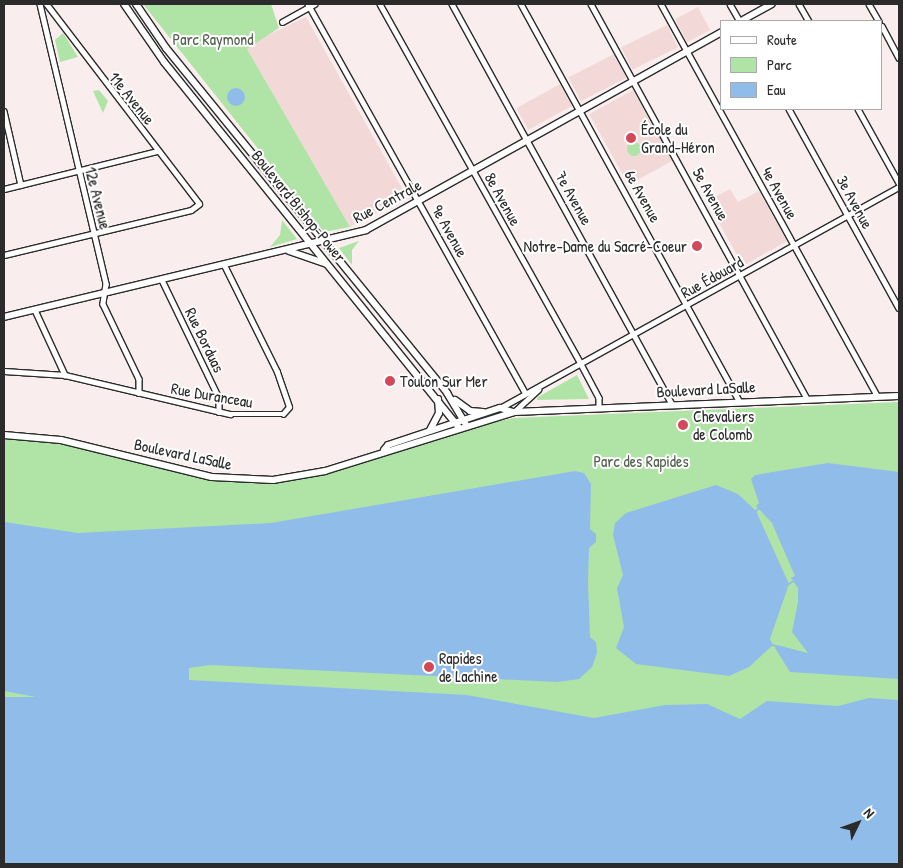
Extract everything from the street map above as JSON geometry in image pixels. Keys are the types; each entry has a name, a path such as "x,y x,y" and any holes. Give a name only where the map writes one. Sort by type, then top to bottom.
{"street":[{"name":"12e Avenue","path":"40,4 106,284 103,304 140,381 139,393"},
{"name":"11e Avenue","path":"46,4 198,206 94,233"},
{"name":"Boulevard Bishop-Power","path":"124,4 164,62 438,399 462,424"},
{"name":"Boulevard Bishop-Power","path":"136,4 324,242 447,393 462,424"},
{"name":"8e Avenue","path":"380,4 581,364 599,398 599,407"},
{"name":"7e Avenue","path":"452,4 636,334 672,404"},
{"name":"6e Avenue","path":"521,4 688,304 739,401"},
{"name":"5e Avenue","path":"591,4 742,274 806,398"},
{"name":"4e Avenue","path":"660,4 877,395"},
{"path":"730,4 739,20"},
{"path":"742,20 772,4"},
{"path":"799,4 808,20"},
{"path":"869,4 878,20"},
{"path":"282,22 311,5"},
{"name":"9e Avenue","path":"311,5 525,392"},
{"path":"883,28 899,58"},
{"name":"Rue Centrale","path":"4,317 324,242 366,230 720,33"},
{"path":"4,110 21,185"},
{"name":"3e Avenue","path":"789,110 899,308"},
{"path":"859,110 899,183"},
{"path":"4,189 158,151"},
{"name":"Rue Édouard","path":"514,412 538,389 899,187"},
{"path":"4,255 94,233"},
{"path":"283,251 311,256 333,270"},
{"name":"Rue Duranceau","path":"4,371 65,375 219,412 270,416 283,414 289,406 224,265"},
{"name":"Rue Borduas","path":"162,280 219,398 219,412"},
{"path":"35,310 65,375"},
{"name":"Rue Édouard","path":"500,408 525,392 538,389"},
{"path":"447,393 467,410 489,412"},
{"name":"Boulevard LaSalle","path":"384,450 430,430 514,412 877,395 899,396"},
{"path":"430,430 439,413 438,399"},
{"name":"Boulevard LaSalle","path":"4,435 61,440 206,475 247,480 310,474 462,424 500,408 514,412"}],"shaded area":[{"path":"698,7 710,30 687,42 675,19"},
{"path":"306,17 407,197 350,227 247,49 249,44"},
{"path":"667,25 678,47 632,70 621,47"},
{"path":"614,54 626,78 581,101 569,77"},
{"path":"560,84 572,106 528,130 516,108"},
{"name":"École du Grand-Héron","path":"633,90 672,161 629,185 589,114"},
{"path":"730,189 738,202 759,191 787,241 743,266 707,201"}],"green space":[{"name":"Parc Raymond","path":"143,4 271,4 279,28 247,49 350,227 324,232"},
{"path":"63,33 78,57 60,62 55,40"},
{"path":"99,90 108,101 103,113 93,91"},
{"path":"631,142 637,142 641,149 637,156 631,156 627,152 627,146"},
{"path":"282,220 297,239 270,247 280,235"},
{"path":"359,241 352,250 352,265 339,248"},
{"path":"577,375 589,399 537,400 538,397"},
{"name":"Rapides de Lachine","path":"899,402 899,864 4,864 4,439 58,443 209,480 264,484 325,475 461,430 513,418"}],"water":[{"path":"232,88 240,88 245,93 243,104 232,106 227,101 227,93"},
{"path":"828,463 899,472 899,679 790,672 775,648 777,645 808,653 792,632 798,602 798,588 791,578 795,576 772,523 756,506 759,503 751,479 755,475"},
{"name":"Rapides de Lachine","path":"575,471 584,473 591,484 590,529 596,534 596,542 589,548 588,581 590,637 596,642 597,653 592,667 579,679 557,682 210,665 189,668 189,680 467,695 594,718 665,705 707,704 740,719 767,701 838,706 869,698 899,700 899,864 4,864 4,697 36,697 4,691 4,522 78,533 271,523"},
{"path":"716,485 738,494 756,511 789,584 770,639 773,645 749,667 729,676 636,664 616,648 624,627 617,588 623,575 613,535 615,523 626,513"}],"place":[{"name":"École du Grand-Héron","path":"631,138"},
{"name":"Notre-Dame du Sacré-Coeur","path":"697,246"},
{"name":"Toulon Sur Mer","path":"390,381"},
{"name":"Chevaliers de Colomb","path":"683,425"},
{"name":"Rapides de Lachine","path":"429,667"}],"park label":[{"name":"Parc des Rapides","path":"641,461"}]}
